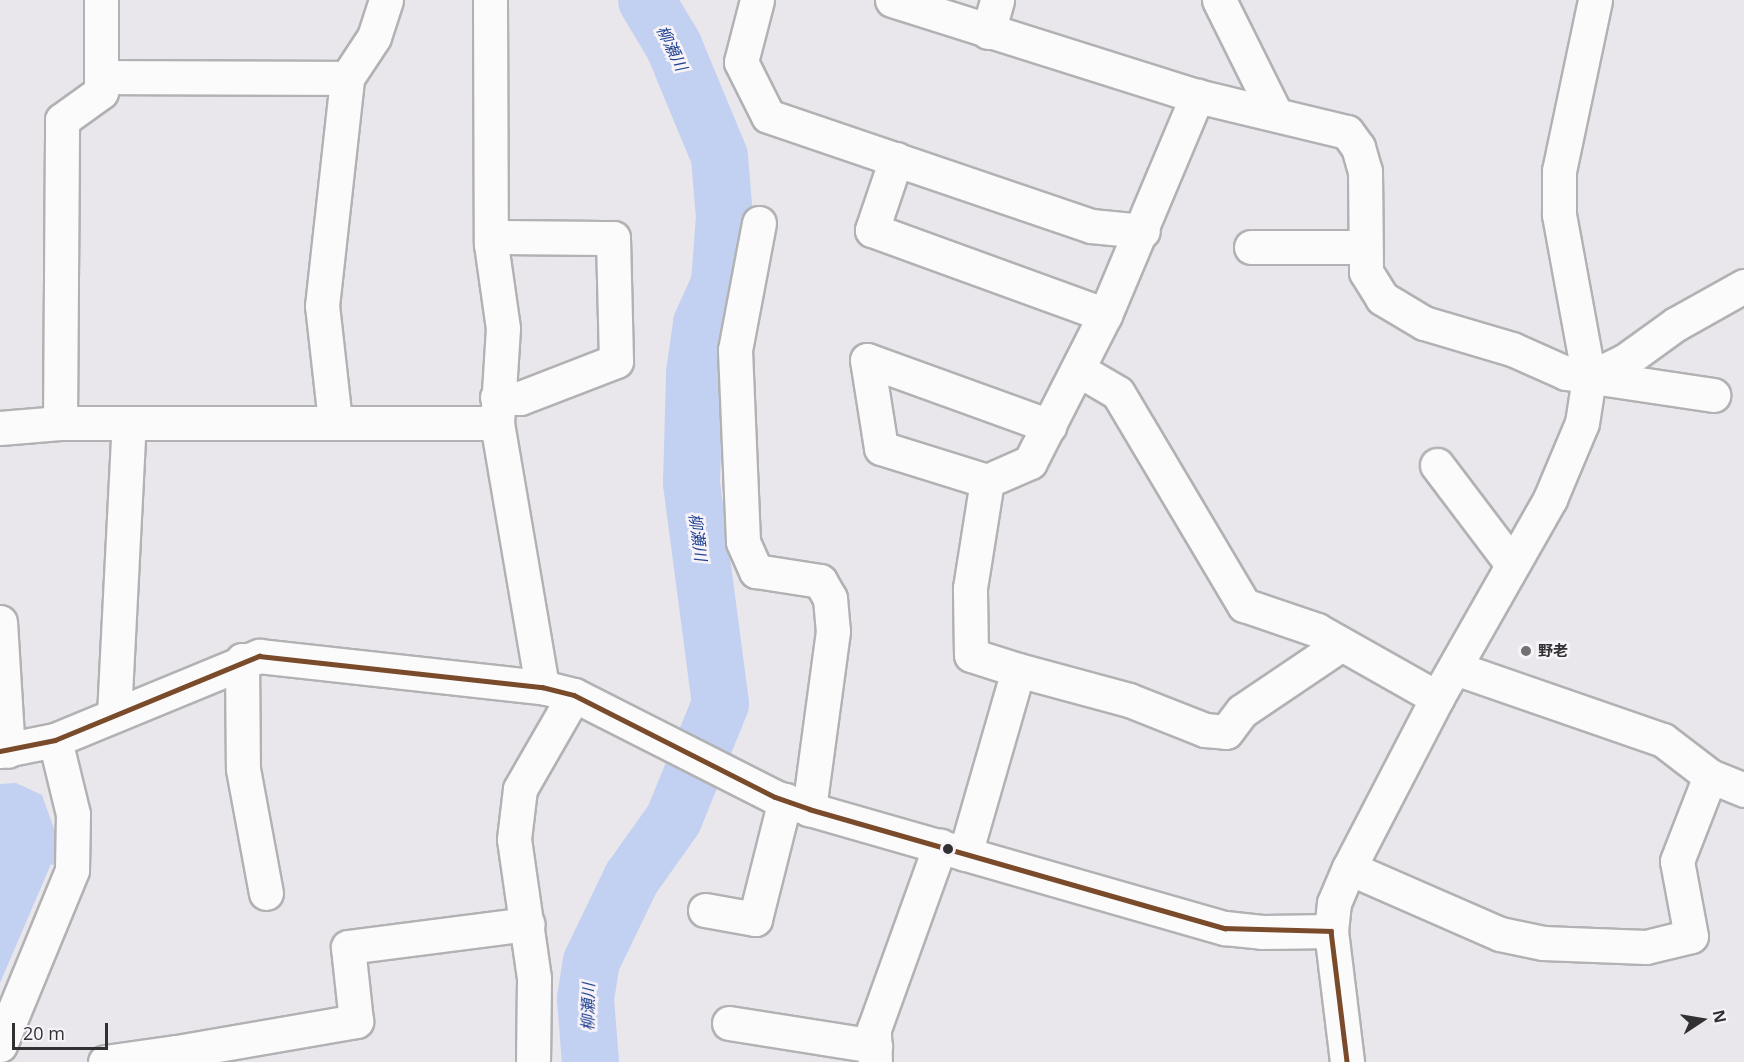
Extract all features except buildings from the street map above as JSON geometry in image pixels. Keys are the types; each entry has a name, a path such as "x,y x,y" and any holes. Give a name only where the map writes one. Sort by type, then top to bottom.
{"street":[{"path":"60,423 63,120 101,92 101,0"},
{"path":"335,421 321,306 347,78 374,37 387,0"},
{"path":"490,0 491,237 503,328 497,410 542,687"},
{"path":"757,0 741,62 768,116 1091,226 1143,231"},
{"path":"892,0 1197,96 1347,132 1358,147 1365,171 1366,272 1372,286 1400,310 1424,323 1512,349 1566,373 1713,395"},
{"path":"988,32 997,0"},
{"path":"1219,0 1275,113"},
{"path":"1347,1062 1331,931 1334,903 1349,868 1437,698 1568,462 1588,401 1589,378 1559,214 1559,171 1595,0"},
{"path":"101,77 347,78"},
{"path":"1049,426 867,360 881,448 987,481 1030,462 1079,370 1106,315 1143,231 1197,96"},
{"path":"896,159 872,230 1106,315"},
{"path":"705,910 755,919 797,804 833,631 830,598 820,581 756,571 743,542 735,350 759,223"},
{"path":"0,428 60,423 335,421 497,410 520,398 616,361 613,238 491,237"},
{"path":"1251,246 1365,247"},
{"path":"1589,378 1626,360 1676,324 1744,286"},
{"path":"1079,370 1118,393 1244,605 1317,630 1437,698"},
{"path":"114,715 129,423"},
{"path":"1437,465 1511,563"},
{"path":"987,481 970,588 971,655 1129,700 1205,730 1226,732 1242,711 1340,645"},
{"path":"0,622 4,751 56,740 242,660 274,655 542,687 574,695 797,804 1225,928 1262,932 1331,931"},
{"path":"242,660 243,769 266,893"},
{"path":"1455,668 1663,740 1710,776 1744,790"},
{"path":"729,1023 875,1054 874,1029 953,850 1018,670"},
{"path":"533,1062 534,978 514,839 520,789 574,695"},
{"path":"0,1045 72,870 73,814 56,740"},
{"path":"1349,868 1500,934 1586,946 1646,947 1691,936 1677,861 1710,776"},
{"path":"105,1062 178,1057 356,1021 348,947 528,924"}],"water":[{"path":"16,783 42,795 65,860 61,869 51,864 0,983 0,784"}],"waterway":[{"name":"柳瀬川","path":"590,1062 585,998 591,961 631,878 673,819 720,703 691,483 694,373 701,323 719,283 724,217 719,156 673,45 646,0"}],"transit line":[{"path":"0,751 55,740 259,656 542,687 574,695 775,797 809,809 1225,928 1331,931 1347,1062"}],"place":[{"name":"野老","path":"1526,651"}]}
